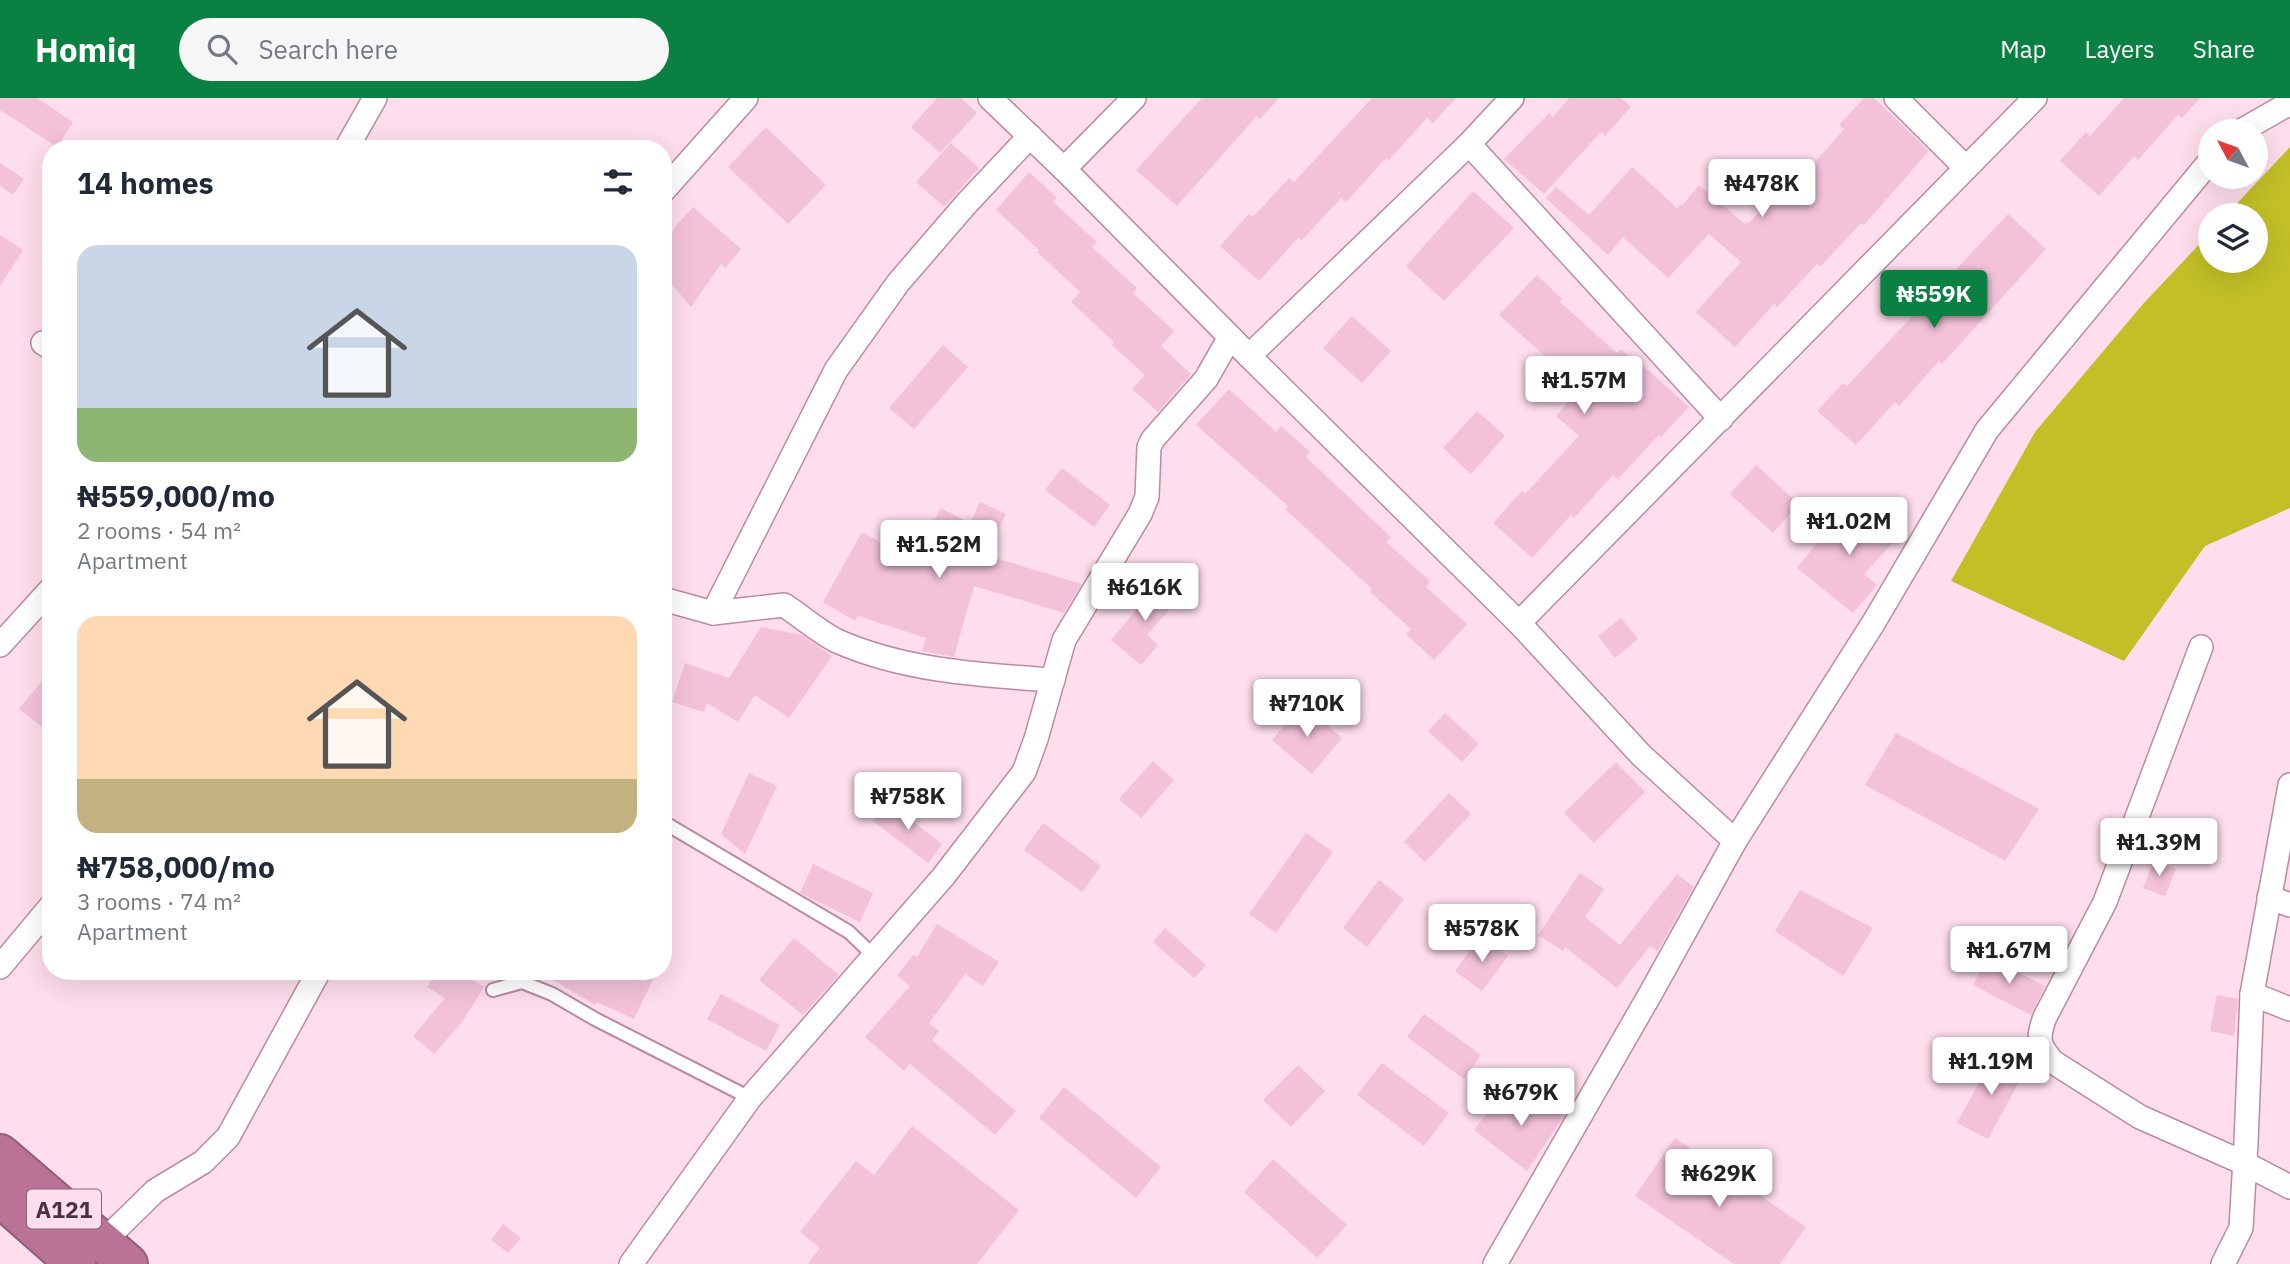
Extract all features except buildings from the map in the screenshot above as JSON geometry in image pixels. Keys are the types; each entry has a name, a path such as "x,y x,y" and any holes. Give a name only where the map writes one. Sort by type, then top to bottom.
{"highway":[{"name":"A121","path":"0,1154 102,1257"},
{"name":"A121","path":"0,1197 102,1257"}],"street":[{"path":"672,181 746,98"},
{"path":"990,98 1519,623 1642,755 1735,841"},
{"path":"1064,169 1134,98"},
{"path":"1249,356 1469,144 1512,98"},
{"path":"1896,98 1966,168"},
{"path":"1519,623 2035,98"},
{"path":"351,140 372,99"},
{"path":"2262,119 2290,105"},
{"path":"713,613 836,370 898,283 967,203 1030,136"},
{"path":"1469,144 1721,419"},
{"path":"1495,1264 1735,841 1874,622 1987,430 2198,175"},
{"path":"631,1264 750,1098 943,877 1024,772 1036,740 1064,640 1147,498 1149,447 1206,379 1230,337"},
{"path":"0,645 42,599"},
{"path":"672,601 713,613 784,605 836,640 907,664 977,675 1053,680"},
{"path":"2201,646 2105,902 2045,1017 2039,1034 2042,1050 2053,1062 2140,1117 2244,1163 2290,1187"},
{"path":"2223,1264 2241,1228 2252,994 2280,901 2290,785"},
{"path":"0,967 42,917"},
{"path":"102,1257 155,1191 203,1163 228,1137 314,980"},
{"path":"2252,994 2290,1009"}],"lane":[{"path":"672,827 849,932 874,957"},
{"path":"494,990 522,982 552,994 595,1019 750,1098"}],"shaded area":[{"path":"2290,147 2290,508 2205,546 2124,661 1951,581 2035,432 2143,304 2198,246 2198,273 2268,273 2268,203 2237,203 2250,189 2268,189 2268,170"}]}
